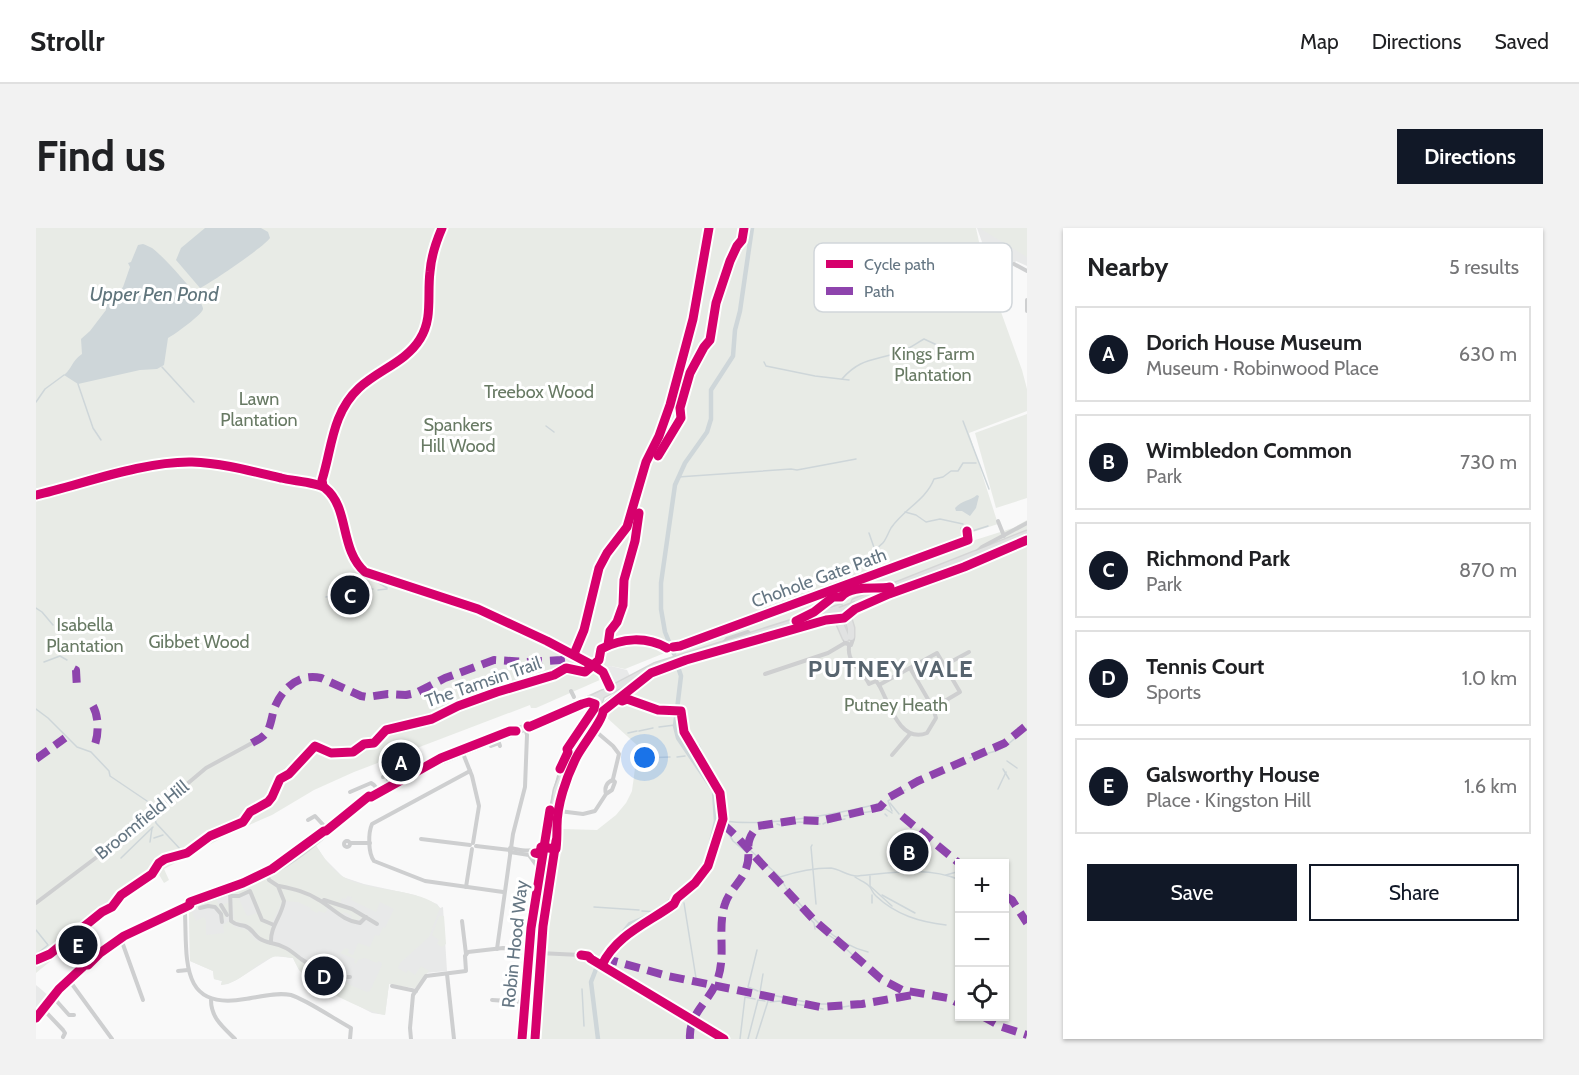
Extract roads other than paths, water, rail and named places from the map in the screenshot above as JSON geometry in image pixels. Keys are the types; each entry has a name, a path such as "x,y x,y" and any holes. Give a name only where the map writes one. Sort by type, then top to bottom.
{"highway":[{"path":"855,605 1027,535"},
{"path":"657,667 842,611 894,587 982,552"},
{"path":"848,641 842,633 845,593 858,589 894,587"},
{"path":"782,627 811,614 833,597 851,628 848,641"},
{"path":"826,616 836,616 842,611"},
{"path":"603,693 657,667 723,644 842,611"},
{"name":"Robin Hood Way","path":"532,1039 537,953 559,795 568,767 585,734 608,704 657,667"},
{"name":"Robin Hood Way","path":"527,1039 534,944 548,838 557,790 570,752 603,693"}],"main road":[{"path":"585,701 603,693"},
{"path":"36,1018 69,979 92,958 120,938 183,908 231,893 267,874 288,861 379,791 462,751 490,745 575,701 608,704"}],"street":[{"path":"574,654 584,630 599,568 607,553 627,527 646,462 659,436 670,405 693,319 709,228"},
{"path":"1014,264 1027,271"},
{"path":"1027,300 1027,311"},
{"path":"329,444 322,484 337,502 348,544 357,564 365,572 478,609 585,660"},
{"path":"998,521 1004,536"},
{"path":"982,552 1027,523"},
{"path":"848,641 848,655 851,664 860,670 869,684 876,681 901,727 910,734 919,736 929,732 936,718 933,708 910,668"},
{"path":"765,674 828,653 848,641"},
{"path":"879,685 937,652 960,693 933,708"},
{"path":"945,666 969,652"},
{"path":"605,676 611,689"},
{"path":"571,691 575,701"},
{"path":"870,712 888,701"},
{"name":"Robin Hood Way","path":"554,827 557,826 572,766 601,715"},
{"path":"497,949 510,850 525,788 527,735 525,728"},
{"path":"560,811 591,813 598,808 606,794 607,783 613,780 619,754 594,729"},
{"path":"892,755 910,734"},
{"name":"Broomfield Hill","path":"36,903 130,832 206,768 252,743"},
{"path":"490,745 499,743 500,746"},
{"path":"462,751 479,806 466,887"},
{"name":"Robin Hood Way","path":"522,1039 529,950 544,844 554,791 570,752"},
{"path":"470,771 372,824 370,857 374,861 425,881 503,892"},
{"path":"387,775 391,785"},
{"path":"350,792 368,783 374,785 379,791"},
{"path":"308,820 315,816 327,831"},
{"path":"421,839 530,851 544,844"},
{"path":"350,843 370,843"},
{"path":"510,850 542,857"},
{"path":"529,855 540,870"},
{"path":"267,874 269,880 279,886 352,909 377,924"},
{"path":"271,943 274,925 284,904 279,886"},
{"path":"200,908 214,907 221,914 222,922 229,915 231,893 238,896 250,891 262,920 274,925"},
{"path":"317,898 331,910 355,922 360,923 366,917"},
{"path":"221,905 235,925 246,926 259,940 286,947 302,960 329,973 350,977"},
{"path":"183,908 188,969 194,985 212,1000 237,1001 273,995 292,996 351,1028 351,1039"},
{"path":"411,1039 413,995 428,975 466,971 462,921"},
{"path":"120,938 143,1000"},
{"path":"466,954 497,949 529,950"},
{"path":"537,953 581,955"},
{"path":"329,973 334,962"},
{"path":"187,963 193,964"},
{"path":"176,971 188,969"},
{"path":"447,974 454,1039"},
{"path":"69,979 112,1039"},
{"path":"392,986 416,991"},
{"path":"53,996 69,1015 74,1015"},
{"path":"212,1000 212,1011 215,1018 235,1039"},
{"path":"492,1000 524,1002"},
{"path":"43,1009 63,1030 65,1035 63,1037"}],"water":[{"path":"205,228 261,228 268,232 270,238 236,265 200,288 176,260 181,248"},
{"name":"Upper Pen Pond","path":"143,244 157,252 190,287 201,304 202,312 168,338 164,365 157,369 140,370 78,384 64,375 82,354 81,339 90,331 106,310 106,305 123,287 130,267 128,263 131,262 138,245"},
{"path":"979,496 976,508 970,516 962,511 956,511 955,508 958,505"}],"waterway":[{"path":"674,654 665,632 661,609 661,583 675,485 685,463 707,432 711,419 711,390 733,356 735,330 740,311 752,228"},
{"path":"842,379 861,364 903,351 924,339 937,345"},
{"path":"764,362 766,366 849,380"},
{"path":"162,367 194,402"},
{"path":"36,402 45,389 64,375"},
{"path":"78,384 93,428 101,440"},
{"path":"963,421 989,489"},
{"path":"546,426 554,432"},
{"path":"678,477 797,470 856,459"},
{"path":"874,549 883,543 896,521 926,493 934,479 943,477 951,471 958,471 963,463 976,463"},
{"path":"905,512 916,515 926,522 940,519 963,524"},
{"path":"969,532 988,526"},
{"path":"961,528 963,534"},
{"path":"869,533 878,559"},
{"path":"357,569 387,588"},
{"path":"398,588 468,609 500,625 508,626 520,635"},
{"path":"326,597 347,591 373,589"},
{"path":"378,590 387,589"},
{"path":"36,608 53,625"},
{"path":"527,638 542,642"},
{"path":"548,644 568,655"},
{"path":"44,662 60,656 67,660"},
{"path":"598,1039 591,982 598,964 630,924 658,912 698,876 705,865 716,821 714,791 678,738 675,726 681,676 679,670"},
{"path":"36,709 77,747 91,752 109,771 110,776 147,801"},
{"path":"659,727 675,725"},
{"path":"639,731 653,728"},
{"path":"970,758 1006,746 1027,728"},
{"path":"628,733 637,731"},
{"path":"699,745 712,775 724,793 726,802"},
{"path":"677,757 685,756"},
{"path":"643,758 670,757"},
{"path":"1007,761 1017,768"},
{"path":"1003,769 1009,779"},
{"path":"998,789 1006,772"},
{"path":"892,811 888,801 905,790"},
{"path":"150,803 152,811"},
{"path":"890,803 899,814"},
{"path":"725,821 781,821 843,812 878,804 879,806"},
{"path":"844,816 885,809"},
{"path":"886,809 892,813"},
{"path":"154,815 156,823 181,850"},
{"path":"829,822 845,819"},
{"path":"783,825 799,822 820,824"},
{"path":"823,824 827,822"},
{"path":"121,858 153,827"},
{"path":"150,842 152,828"},
{"path":"726,829 733,841 746,852"},
{"path":"154,838 163,835"},
{"path":"812,845 816,904"},
{"path":"750,850 780,877 785,886"},
{"path":"780,877 831,868 855,876 922,872 955,878"},
{"path":"946,875 955,872"},
{"path":"870,876 870,886 892,906"},
{"path":"855,877 868,885 884,903 900,913 918,920 946,925"},
{"path":"786,888 822,927 844,942 868,952"},
{"path":"872,895 872,903"},
{"path":"882,895 915,913"},
{"path":"791,899 814,923 815,929"},
{"path":"684,903 695,980"},
{"path":"594,907 639,910"},
{"path":"642,911 658,912"},
{"path":"815,926 855,957"},
{"path":"36,930 48,945 38,953"},
{"path":"757,950 748,987 758,991"},
{"path":"579,953 584,953"},
{"path":"605,965 691,1017"},
{"path":"606,969 687,1019"},
{"path":"763,974 760,992 768,994"},
{"path":"582,989 584,1026"},
{"path":"772,995 815,1004 836,1004"},
{"path":"740,1039 745,997 755,999"},
{"path":"756,1039 769,998"},
{"path":"748,1039 758,1000 765,1001"},
{"path":"770,1002 780,1001 823,1009"},
{"path":"831,1009 849,1006"},
{"path":"695,1018 728,1039"},
{"path":"694,1023 718,1039"}],"place":[{"name":"Richmond Park","path":"350,595"},
{"name":"Dorich House Museum","path":"401,762"},
{"name":"Wimbledon Common","path":"909,852"},
{"name":"Galsworthy House","path":"78,945"},
{"name":"Tennis Court","path":"324,976"}],"district":[{"name":"PUTNEY VALE","path":"891,669"}],"park label":[{"name":"Kings Farm Plantation","path":"933,364"},
{"name":"Treebox Wood","path":"539,392"},
{"name":"Lawn Plantation","path":"259,409"},
{"name":"Spankers Hill Wood","path":"458,435"},
{"name":"Isabella Plantation","path":"85,635"},
{"name":"Gibbet Wood","path":"199,642"},
{"name":"Putney Heath","path":"896,705"}]}
